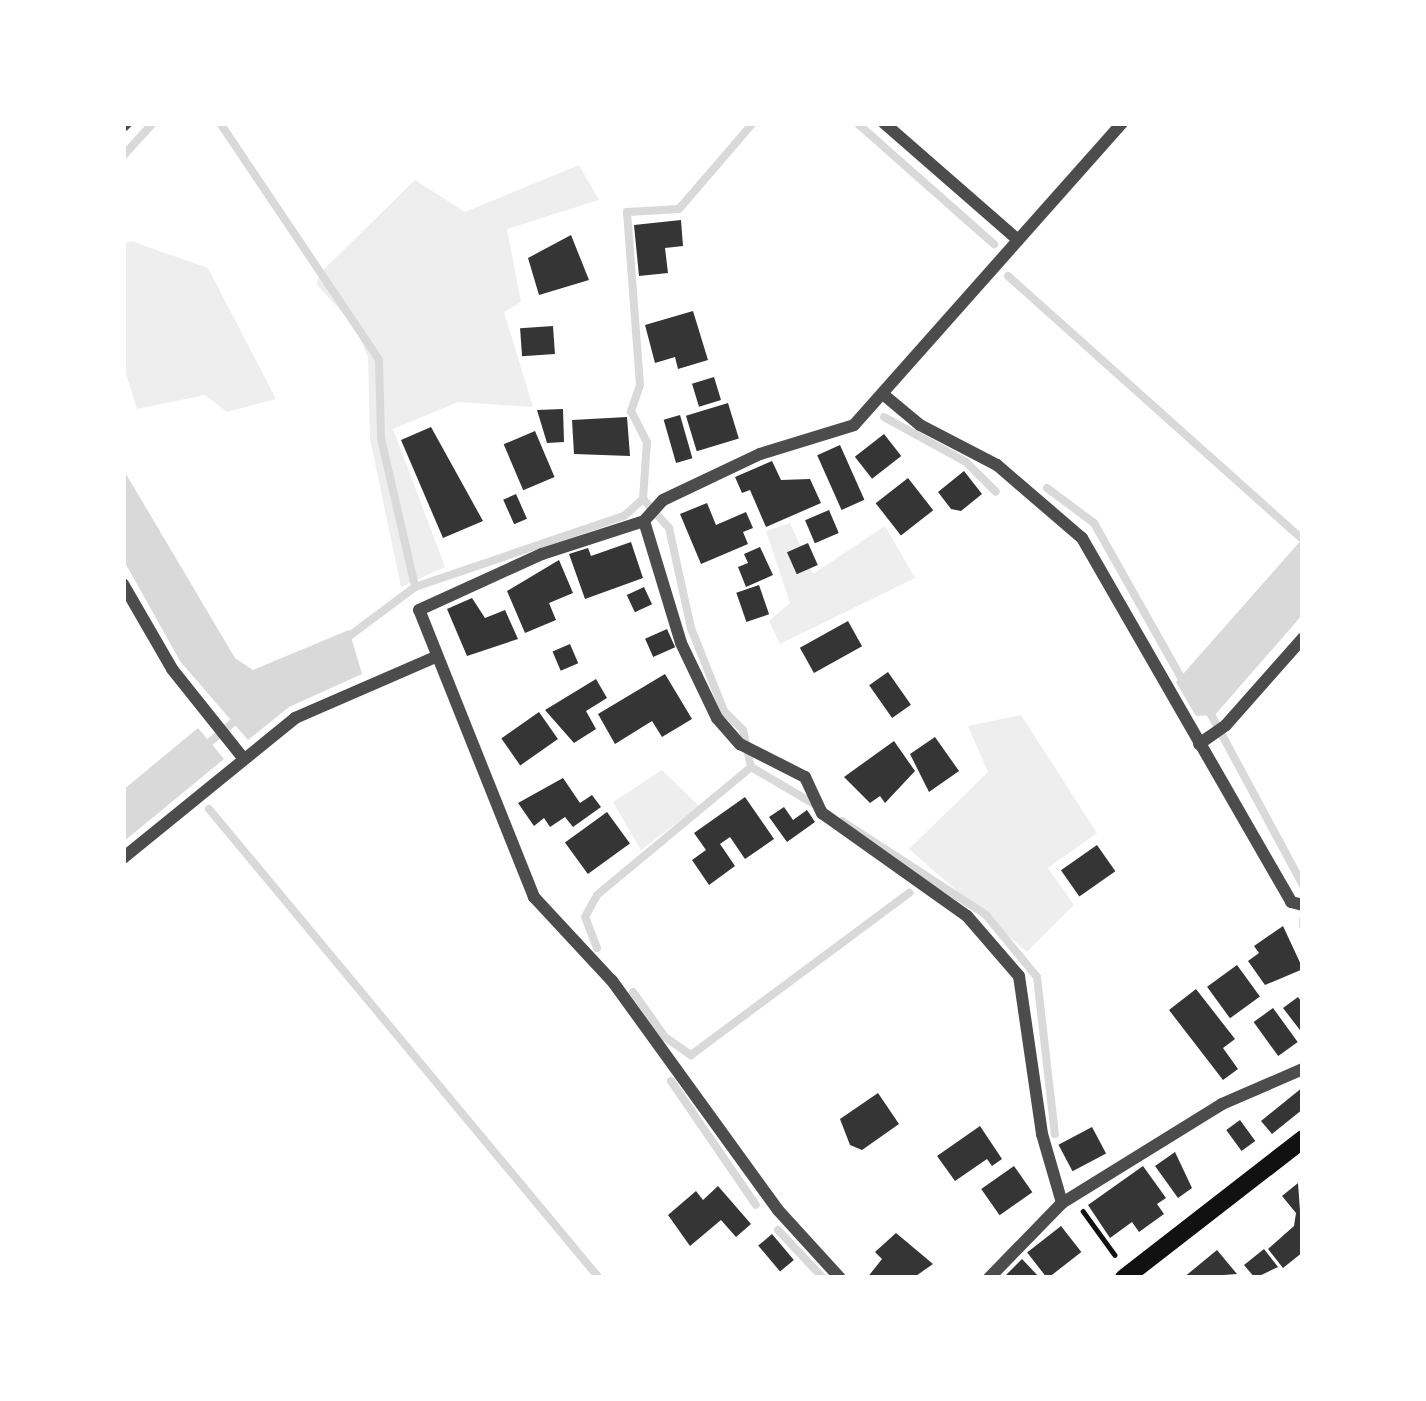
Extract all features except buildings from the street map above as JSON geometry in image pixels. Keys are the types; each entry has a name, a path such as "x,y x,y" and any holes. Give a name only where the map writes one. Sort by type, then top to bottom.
{"main road":[{"path":"1126,1276 1303,1139"}],"street":[{"path":"884,123 1018,240"},
{"path":"840,1278 778,1210 612,981 534,896 433,658 419,610 542,554 644,521 664,500 760,454 854,425 1122,123"},
{"path":"884,395 920,425 997,465 1082,538 1297,904"},
{"path":"644,521 681,643 717,718 740,745 805,777 822,813 967,916 1018,976 1042,1134 1067,1200"},
{"path":"123,584 243,758"},
{"path":"1199,744 1226,725 1303,638"},
{"path":"123,858 295,718 433,658"},
{"path":"989,1278 1067,1200 1222,1104 1303,1070"}],"path":[{"path":"1067,1200 1126,1276"}],"shaded area":[{"path":"579,165 599,200 507,229 521,302 504,312 533,407 458,402 393,429 445,567 401,587 370,439 368,357 354,325 316,284 320,273 415,180 465,212"},
{"path":"131,241 208,268 276,399 227,412 205,395 137,409 123,364 123,244"},
{"path":"123,469 235,658 253,670 349,630 362,674 289,707 248,740 180,661 123,559"},
{"path":"790,523 813,574 885,526 915,578 780,644 769,621 790,603 766,531"},
{"path":"1303,538 1303,614 1215,715 1196,716 1176,682"},
{"path":"1021,715 1097,833 1048,868 1074,905 1027,952 909,849 988,772 968,726"},
{"path":"198,728 224,759 123,842 123,790"},
{"path":"662,770 699,806 641,850 613,802"}],"waterway":[{"path":"123,156 153,123"},
{"path":"220,123 379,360 381,438 415,587"},
{"path":"753,123 679,209 627,212 640,385 631,411 647,442 643,499 669,528 691,628 724,711 743,730 751,767 814,804"},
{"path":"857,123 994,244"},
{"path":"1008,276 1302,539"},
{"path":"884,417 966,462 996,492"},
{"path":"1047,488 1094,523 1183,681"},
{"path":"348,637 415,587 624,516 643,499"},
{"path":"1207,707 1303,885"},
{"path":"203,748 237,719"},
{"path":"597,948 585,917 597,895 751,767"},
{"path":"209,809 599,1278"},
{"path":"842,821 986,915 1037,977 1055,1134"},
{"path":"633,992 665,1037 691,1055 909,893"},
{"path":"1303,920 1303,925"},
{"path":"671,1081 756,1205"},
{"path":"778,1230 823,1278"}]}
